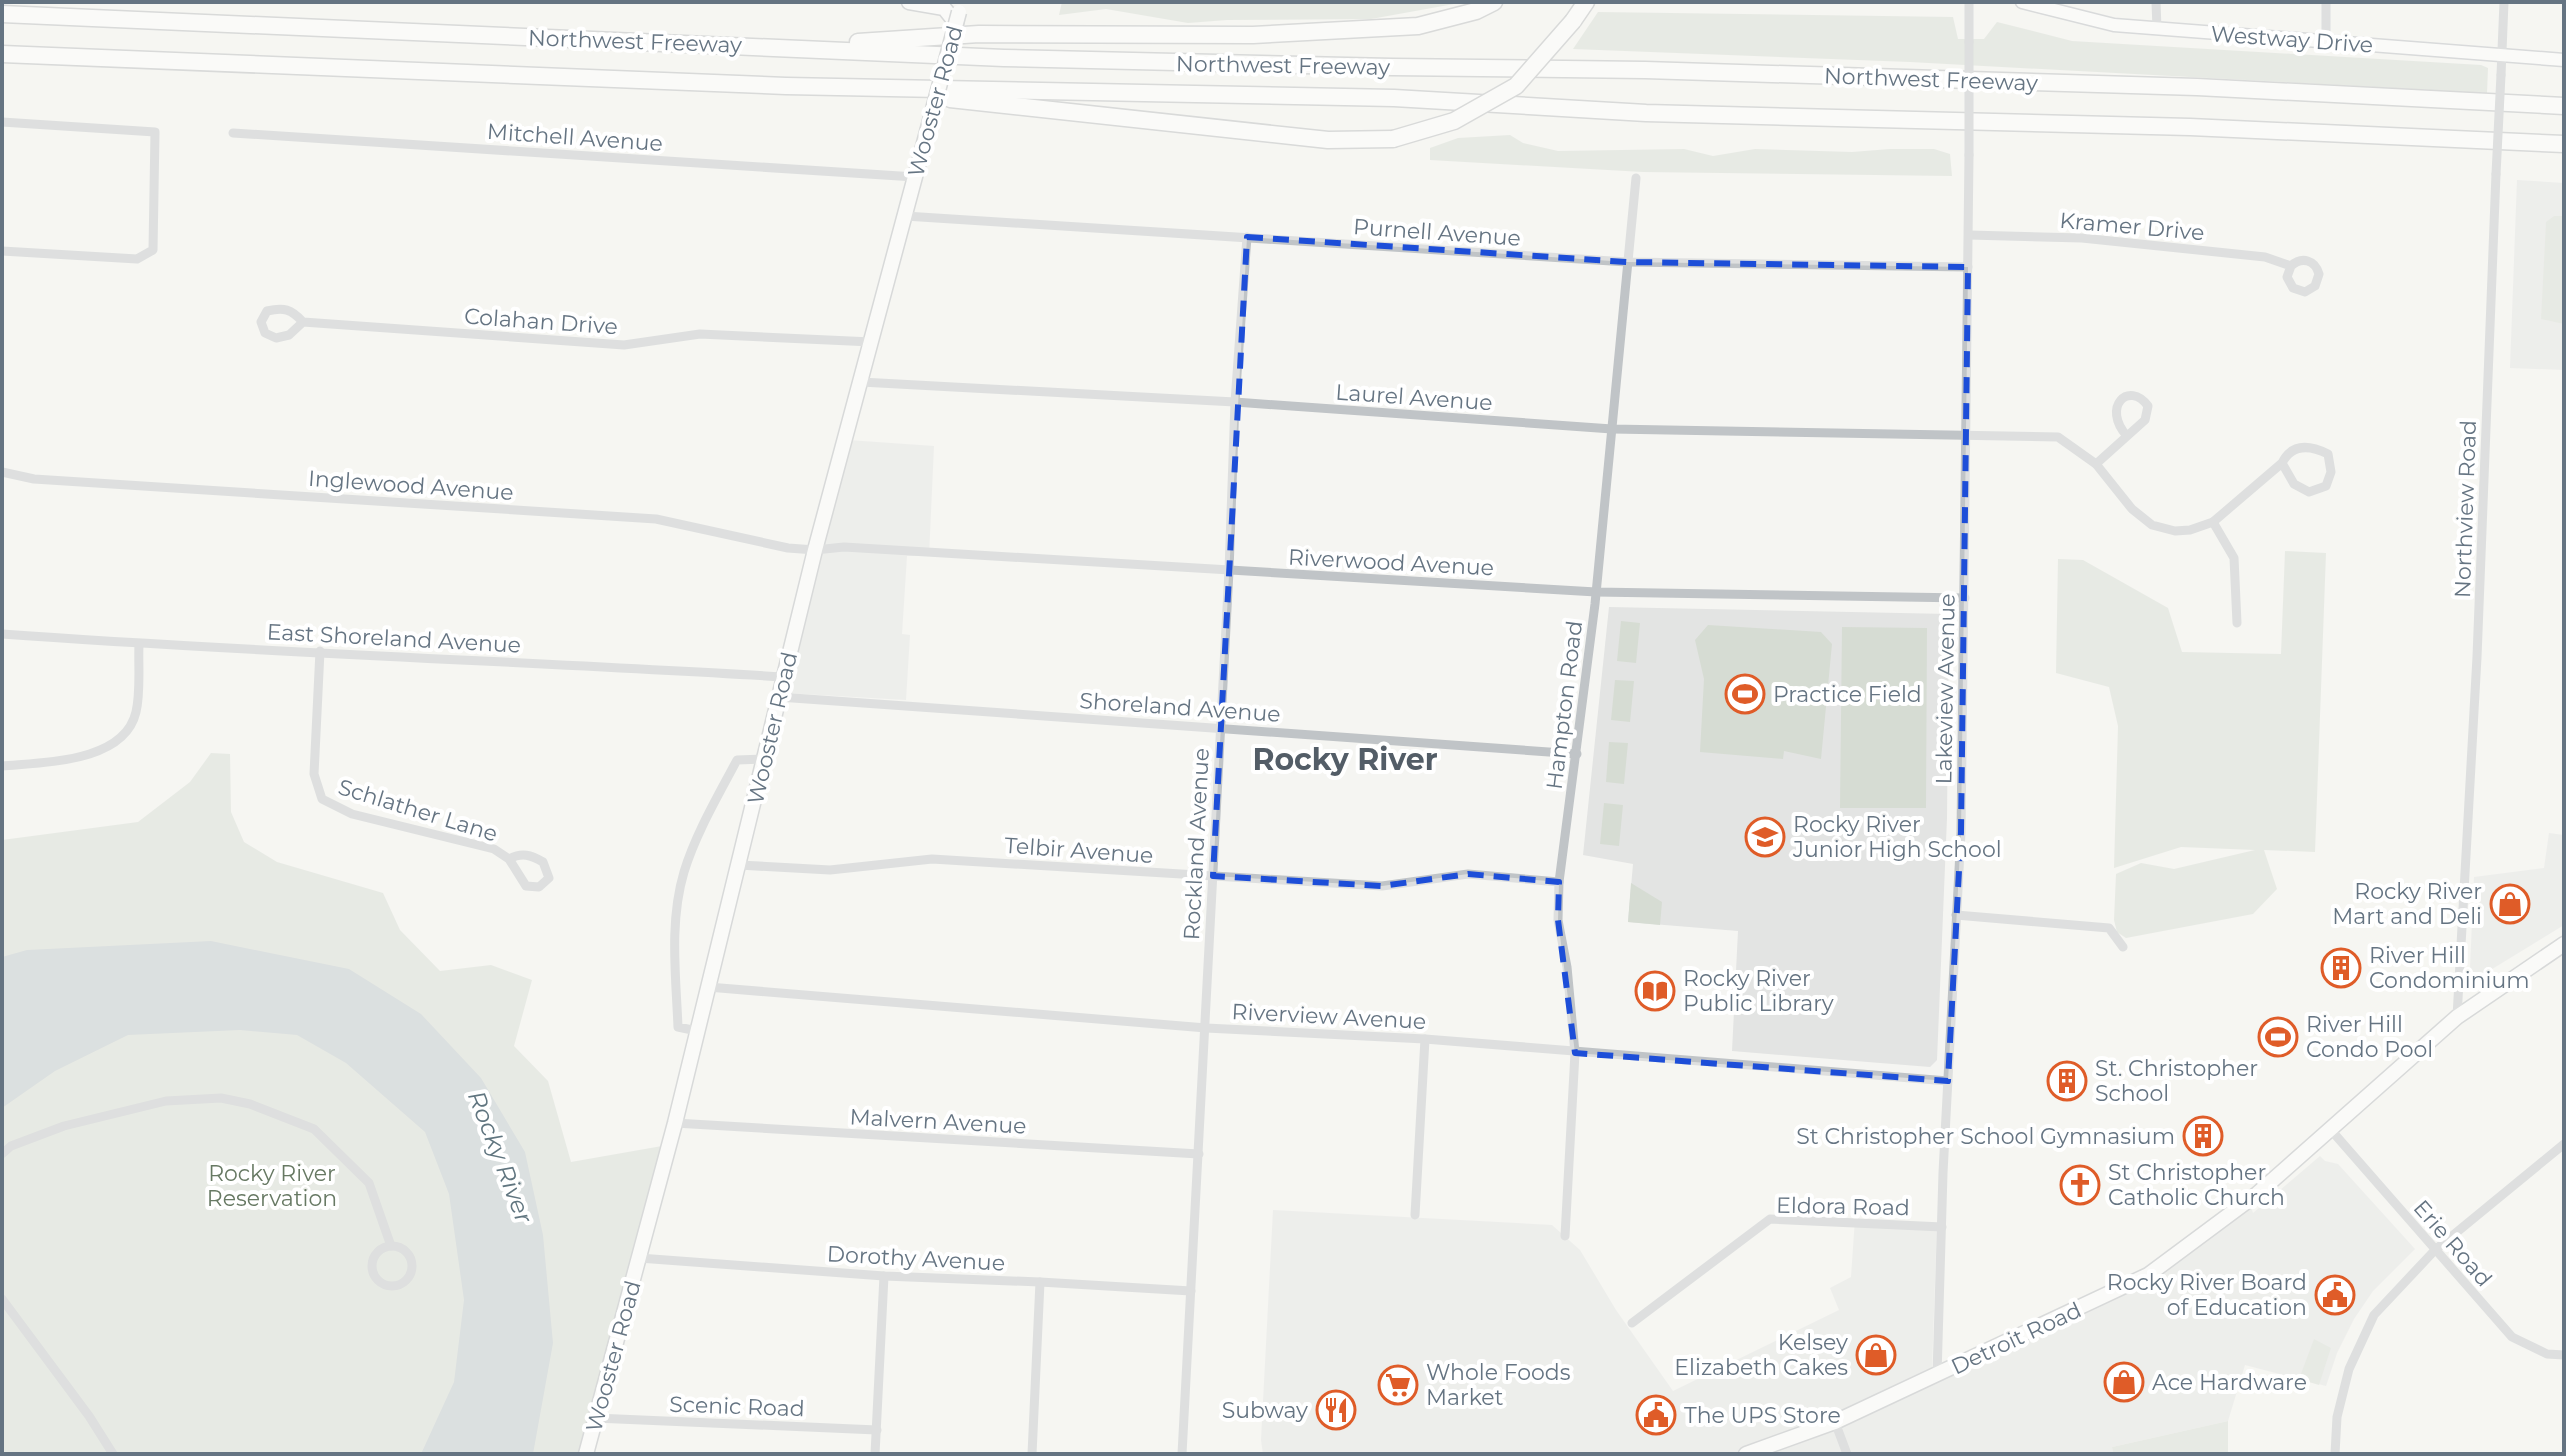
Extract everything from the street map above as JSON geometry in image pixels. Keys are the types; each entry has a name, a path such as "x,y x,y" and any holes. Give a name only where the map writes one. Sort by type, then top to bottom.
{"highway":[{"path":"777,47 979,34 1253,35 1418,26 1476,11 1494,2"},
{"path":"845,88 1328,140 1393,139 1454,121 1516,86 1586,2"},
{"name":"Northwest Freeway","path":"2,14 1004,58 1645,70 2181,86 2564,106"},
{"name":"Northwest Freeway","path":"2,54 845,88 1394,98 1646,113 2190,127 2564,144"}],"main road":[{"path":"909,2 955,11"},
{"name":"Westway Drive","path":"2022,2 2114,25 2564,60"},
{"name":"Wooster Road","path":"586,1454 675,1123 815,550 927,132 955,11"},
{"name":"Detroit Road","path":"1746,1454 1835,1422 2148,1275 2257,1194 2457,1017 2564,944"}],"street":[{"name":"Lakeview Avenue","path":"1937,1375 1961,832 1969,2"},
{"path":"2156,2 2157,29"},
{"path":"2326,2 2326,41"},
{"name":"Northview Road","path":"2457,1017 2478,642 2504,2"},
{"path":"2,122 155,132 153,250 137,259 2,251"},
{"name":"Mitchell Avenue","path":"233,133 915,177"},
{"name":"Hampton Road","path":"1565,1236 1575,1053 1567,967 1558,920 1559,882 1596,592 1636,178"},
{"name":"Purnell Avenue","path":"905,216 1627,262 1968,267"},
{"name":"Kramer Drive","path":"1969,235 2082,238 2265,257 2291,266"},
{"name":"Rockland Avenue","path":"1182,1454 1206,1028 1235,402 1247,237"},
{"name":"Colahan Drive","path":"303,322 624,345 700,334 872,342"},
{"name":"Laurel Avenue","path":"861,382 1235,402 1612,429 2058,437 2096,464 2132,509 2152,525 2175,531 2190,530 2213,522"},
{"path":"2096,464 2127,436"},
{"path":"2237,623 2234,558 2213,522 2282,463 2287,453 2299,447 2313,447 2328,454 2331,472 2326,486 2309,492 2294,484 2282,463"},
{"name":"Inglewood Avenue","path":"2,472 34,479 656,519 788,548 815,550"},
{"name":"Riverwood Avenue","path":"815,550 844,547 1596,592 1965,598"},
{"name":"East Shoreland Avenue","path":"2,634 139,644 784,677"},
{"path":"2,766 68,760 103,750 124,736 136,713 139,644"},
{"name":"Schlather Lane","path":"320,651 314,774 322,799 352,814 494,849 509,859 526,886 539,887 549,878 543,862 530,854 509,859"},
{"name":"Shoreland Avenue","path":"779,697 1577,754"},
{"path":"697,1031 678,1027 675,934 684,873 707,818 737,760 765,759"},
{"name":"Telbir Avenue","path":"739,865 830,870 932,859 1382,886 1468,874 1559,882"},
{"path":"1956,915 2109,928 2123,947"},
{"name":"Riverview Avenue","path":"708,987 1206,1028 1425,1039 1948,1081"},
{"path":"1415,1215 1425,1039"},
{"path":"2,1154 11,1146 64,1126 166,1101 221,1098 250,1104 314,1129 369,1183 391,1246"},
{"name":"Malvern Avenue","path":"675,1123 1199,1154"},
{"name":"Erie Road","path":"2331,1130 2512,1337 2547,1354 2564,1355"},
{"path":"2335,1454 2337,1417 2349,1369 2374,1315 2435,1250 2564,1144"},
{"name":"Eldora Road","path":"1632,1323 1770,1219 1942,1227"},
{"path":"391,1246 406,1251 412,1267 403,1282 395,1285 378,1280 372,1264 381,1249 391,1246"},
{"name":"Dorothy Avenue","path":"639,1258 884,1276 1191,1291"},
{"path":"875,1454 884,1276"},
{"path":"1032,1454 1040,1282"},
{"path":"2,1299 89,1416 113,1454"},
{"name":"Scenic Road","path":"595,1418 877,1430"},
{"path":"1835,1422 1847,1454"}],"highlighted area":[{"path":"1247,237 1627,262 1968,267 1961,832 1948,1081 1575,1053 1558,920 1559,882 1468,874 1382,886 1213,876"}],"shaded area":[{"path":"2517,180 2564,183 2564,370 2510,368"},
{"path":"848,440 934,446 929,556 907,556 902,634 910,635 906,700 785,693"},
{"name":"Rocky River Junior High School","path":"1609,607 1949,614 1947,818 1937,1060 1930,1067 1732,1051 1738,931 1628,922 1633,864 1583,855"},
{"path":"2549,833 2564,835 2564,925 2471,982 2474,877 2544,868"},
{"path":"2320,1156 2325,1161 2338,1164 2415,1249 2373,1291 2354,1319 2337,1353 2326,1386 2245,1365 2228,1421 2112,1447 2113,1454 1263,1454 1261,1440 1273,1210 1552,1225 1580,1250 1616,1310 1673,1391 1839,1310 1830,1288 1851,1277 1855,1219 1937,1223 1932,1370 2131,1276 2166,1256 2246,1192 2253,1213"}],"green space":[{"path":"1062,2 1465,2 1371,19 1188,23 1106,9 1059,15"},
{"path":"1598,12 1953,17 1958,39 1984,39 1997,22 2072,41 2481,65 2488,68 2487,93 1910,62 1573,49"},
{"path":"1510,135 1523,143 1558,151 1684,149 1713,156 1755,149 1852,152 1934,149 1950,154 1952,176 1643,172 1430,160 1430,148 1458,138"},
{"path":"2554,216 2564,216 2564,324 2541,319 2546,222"},
{"path":"2285,551 2326,553 2315,852 2264,850 2277,889 2253,914 2126,938 2117,932 2114,920 2116,874 2141,863 2174,869 2255,850 2181,847 2114,868 2118,726 2109,687 2056,673 2058,559 2083,560 2168,608 2182,652 2281,654"},
{"path":"1621,621 1640,623 1636,663 1617,661"},
{"name":"Practice Field","path":"1708,625 1821,632 1832,644 1821,759 1784,751 1783,759 1700,752 1704,679 1695,640"},
{"path":"1842,627 1927,628 1926,808 1840,808"},
{"path":"1615,680 1634,681 1630,722 1611,720"},
{"path":"1609,742 1628,743 1624,784 1606,782"},
{"name":"Rocky River Reservation","path":"211,753 230,754 231,812 244,842 277,862 383,893 400,930 440,971 491,965 532,980 514,1046 548,1081 571,1162 662,1146 587,1454 2,1454 2,840 138,822 190,782"},
{"path":"1604,803 1623,805 1619,846 1600,844"},
{"path":"1631,883 1662,902 1660,925 1628,922"},
{"path":"2314,1339 2331,1348 2319,1385 2299,1379"},
{"path":"2228,1421 2228,1454 2113,1454 2112,1447"}],"water":[{"path":"211,941 349,969 421,1014 481,1078 525,1152 543,1235 553,1343 533,1454 421,1454 454,1382 464,1300 449,1194 425,1132 346,1063 297,1035 240,1030 128,1035 55,1071 2,1108 2,957 27,950"}],"place":[{"name":"Practice Field","path":"1745,694"},
{"name":"Rocky River Junior High School","path":"1765,837"},
{"name":"Rocky River Mart and Deli","path":"2510,904"},
{"name":"River Hill Condominium","path":"2341,968"},
{"name":"Rocky River Public Library","path":"1655,991"},
{"name":"River Hill Condo Pool","path":"2278,1037"},
{"name":"St. Christopher School","path":"2067,1081"},
{"name":"St Christopher School Gymnasium","path":"2203,1136"},
{"name":"St Christopher Catholic Church","path":"2080,1185"},
{"name":"Rocky River Board of Education","path":"2335,1295"},
{"name":"Kelsey Elizabeth Cakes","path":"1876,1355"},
{"name":"Ace Hardware","path":"2124,1382"},
{"name":"Whole Foods Market","path":"1398,1385"},
{"name":"Subway","path":"1336,1410"},
{"name":"The UPS Store","path":"1656,1415"}],"district":[{"name":"Rocky River","path":"1345,760"}]}
